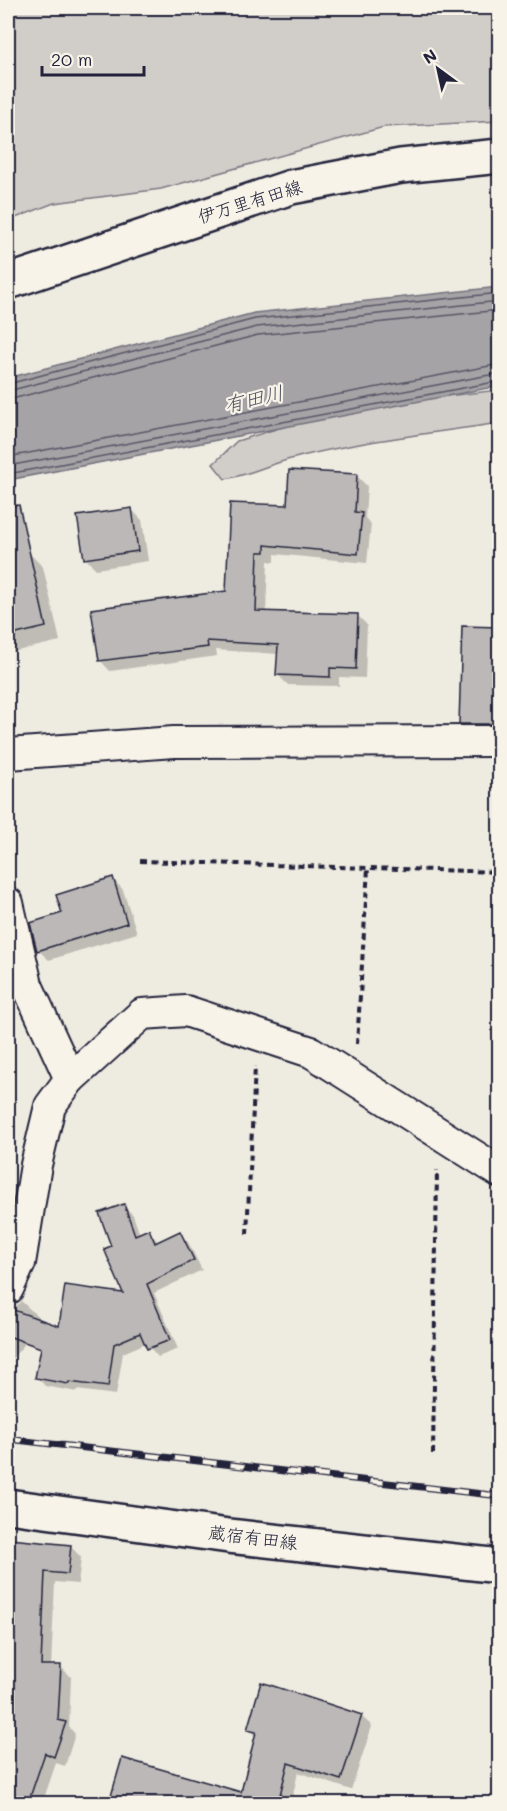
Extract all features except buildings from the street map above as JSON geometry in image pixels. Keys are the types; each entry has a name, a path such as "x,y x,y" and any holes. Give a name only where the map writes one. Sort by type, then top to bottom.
{"main road":[{"name":"伊万里有田線","path":"8,282 291,188 401,166 500,156"},
{"name":"蔵宿有田線","path":"8,1506 229,1536 500,1566"}],"street":[{"path":"8,754 174,742 500,741"},
{"path":"8,903 27,985 70,1079"},
{"path":"8,1289 20,1263 36,1166 50,1106 70,1079 142,1014 186,1011 311,1052 500,1173"}],"path":[{"path":"140,861 500,872"},
{"path":"357,1056 368,868"},
{"path":"247,1234 255,1060"},
{"path":"433,1454 437,1168"}],"shaded area":[{"path":"8,8 499,8 499,121 384,127 161,189 54,203 8,221"},
{"path":"499,390 499,423 393,438 313,453 225,479 213,464 237,441 289,425 420,399"}],"water":[{"name":"有田川","path":"499,287 499,386 8,480 8,378 254,313"}],"railway":[{"path":"8,1439 500,1496"}]}
